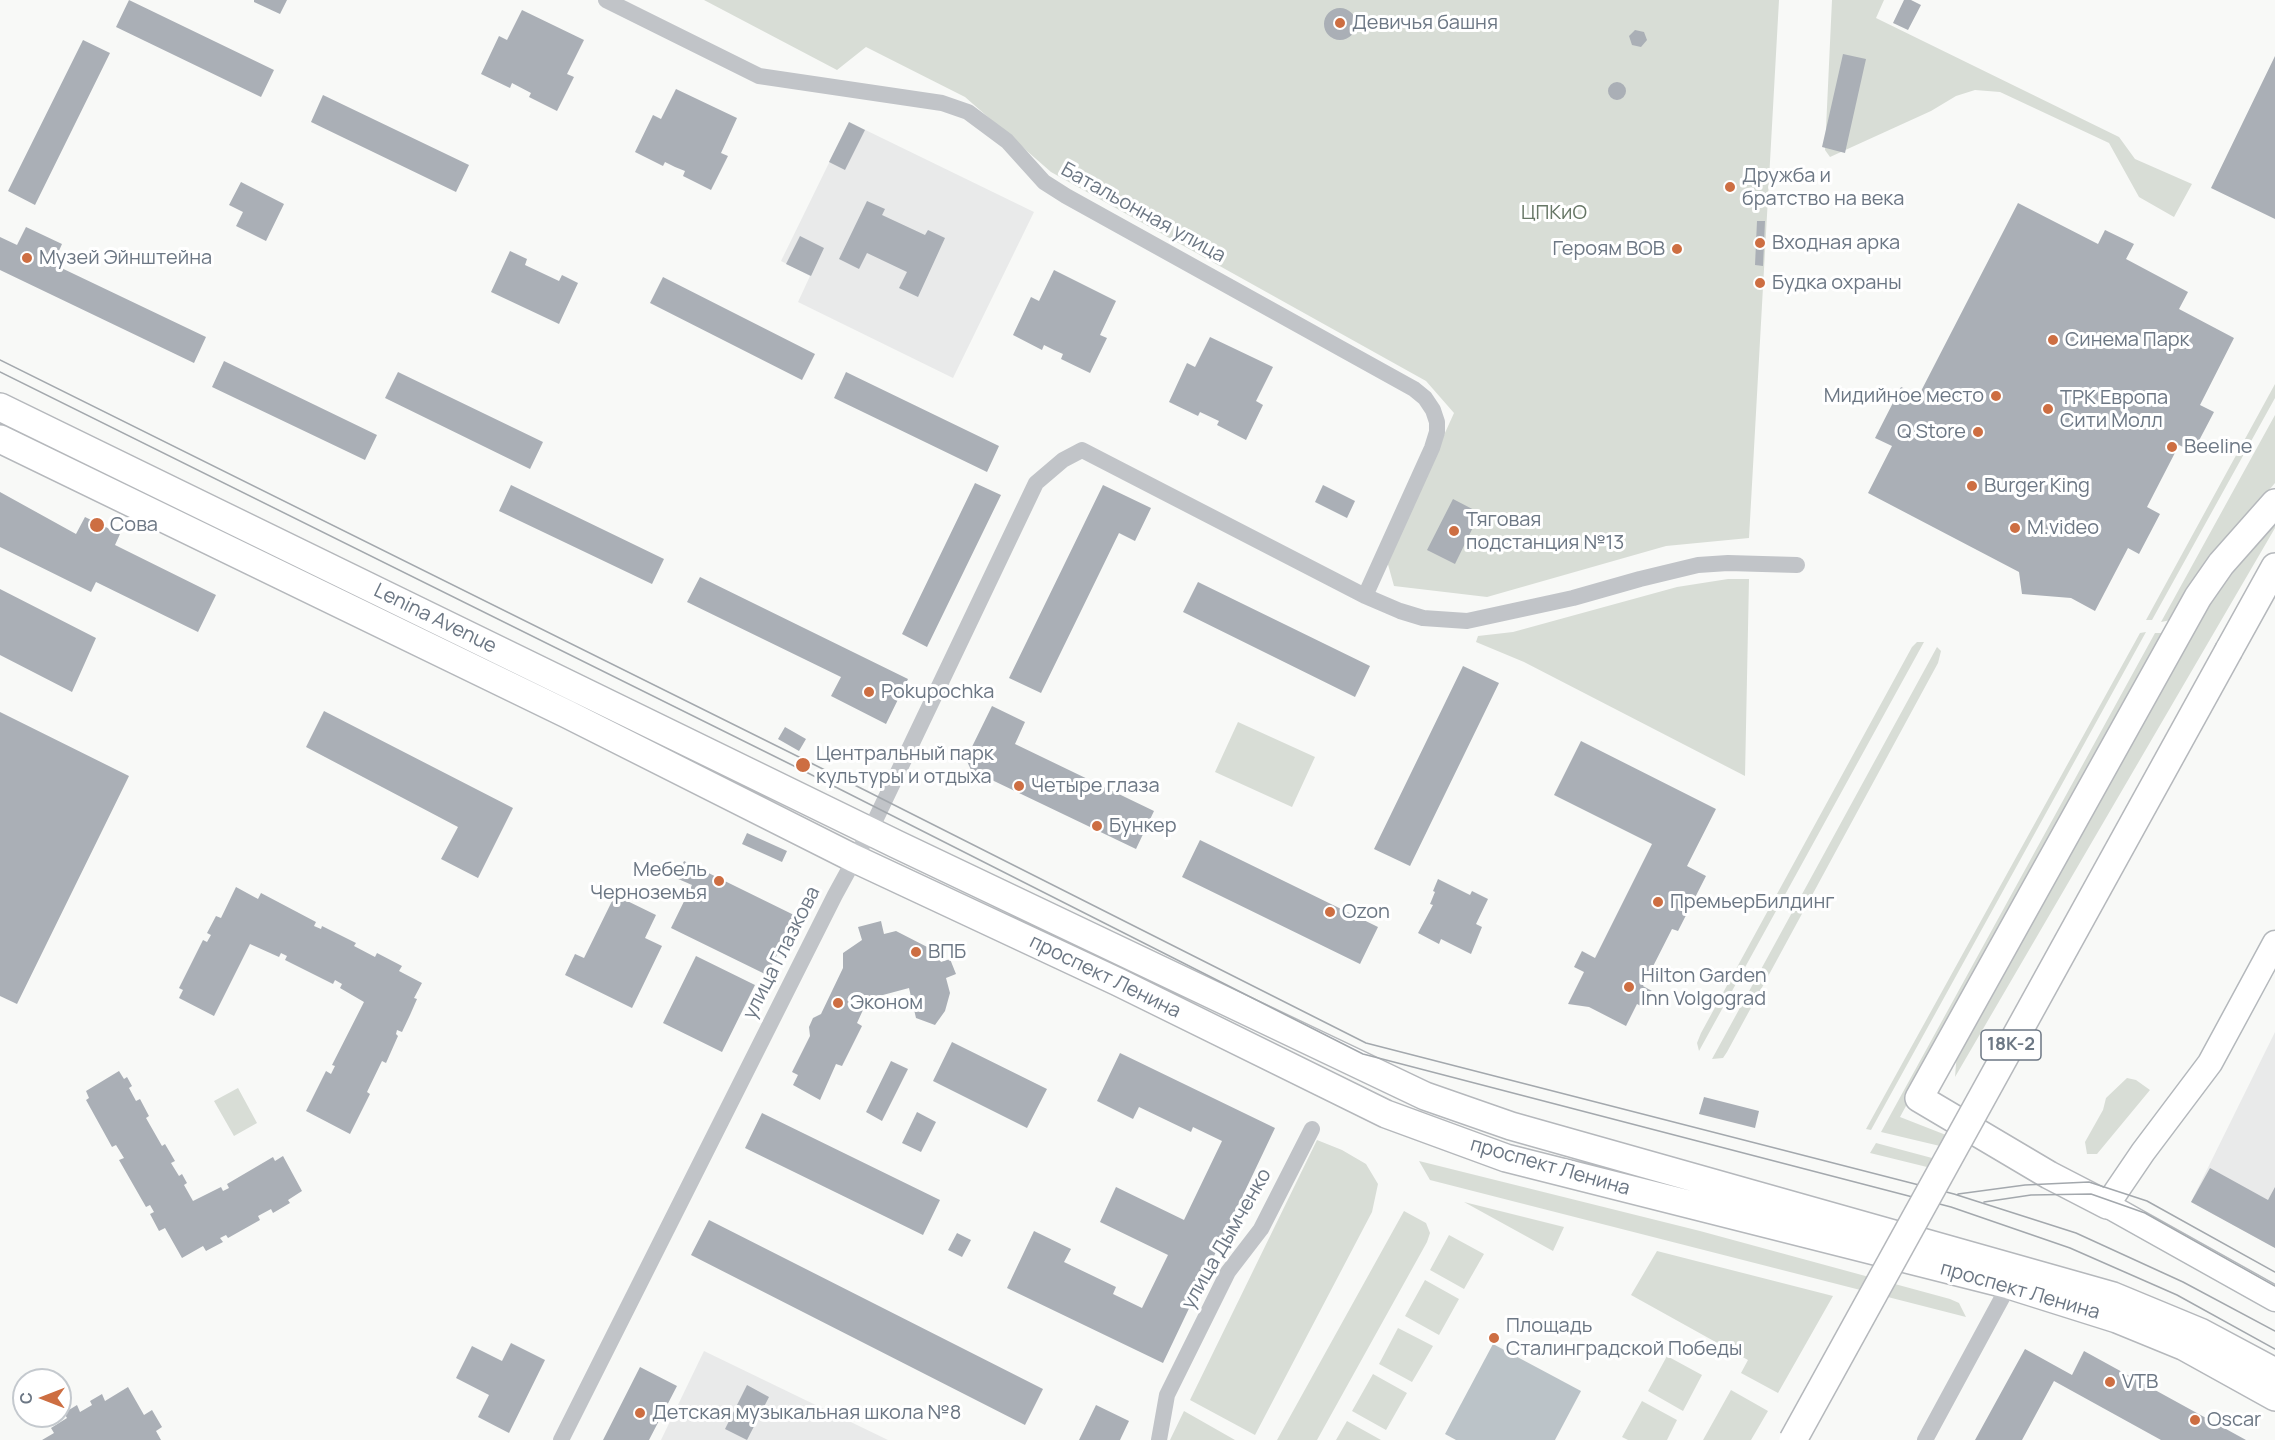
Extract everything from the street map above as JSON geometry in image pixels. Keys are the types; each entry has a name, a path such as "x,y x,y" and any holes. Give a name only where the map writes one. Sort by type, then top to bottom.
{"main road":[{"name":"Lenina Avenue","path":"0,406 870,831"},
{"name":"Lenina Avenue","path":"0,439 567,714 853,858"},
{"path":"2275,503 2221,564 2198,597 1919,1098 2049,1175 2275,1299"},
{"name":"18К-2","path":"1793,1440 2275,567"},
{"name":"проспект Ленина","path":"870,831 1425,1096 1511,1126 2112,1296 2200,1332 2275,1372"},
{"name":"проспект Ленина","path":"853,858 1118,982 1386,1114 1417,1126 1506,1158 2009,1285 2117,1319 2183,1346 2275,1397"},
{"path":"2107,1205 2143,1152 2210,1063 2275,944"}],"street":[{"name":"Батальонная улица","path":"606,0 759,76 942,102 968,112 1007,141 1044,182 1066,196 1414,389 1425,398 1433,410 1437,432 1432,448 1365,596"},
{"name":"улица Глазкова","path":"561,1440 853,858 870,831 1036,483 1063,460 1082,450 1365,596"},
{"path":"1365,596 1423,618 1467,621 1573,598 1698,565 1728,563 1797,565"},
{"name":"улица Дымченко","path":"1159,1440 1167,1395 1222,1282 1261,1230 1312,1129"},
{"path":"1925,1440 2009,1285"}],"shaded area":[{"path":"849,122 1034,212 953,378 798,302 810,276 781,261"},
{"path":"2275,1032 2275,1248 2191,1202"},
{"path":"1493,1344 1581,1391 1555,1440 1456,1440 1445,1434"},
{"path":"704,1351 888,1440 661,1440"}],"green space":[{"name":"ЦПКиО","path":"704,0 1779,0 1749,538 1666,546 1487,597 1394,586 1387,561 1454,413 1426,381 1051,172 965,97 866,47 837,70"},
{"path":"1832,0 1884,0 1876,18 2119,137 2135,159 2192,184 2174,217 2139,197 2109,143 2000,92 1975,90 1956,96 1931,111 1830,157 1825,150"},
{"path":"2275,384 2275,398 2152,620 2146,620"},
{"path":"2275,415 2275,483 2214,555 2171,620 2161,622"},
{"path":"2275,519 2275,528 1955,1077 1957,1052 2207,605 2229,574"},
{"path":"1728,579 1749,579 1745,776 1524,662 1476,642 1478,636 1513,632 1677,587"},
{"path":"2146,632 1871,1130 1866,1129 2140,633"},
{"path":"2155,633 2163,633 1900,1117 1946,1135 1940,1146 1881,1132"},
{"path":"1917,642 1924,642 1699,1051 1697,1043 1701,1033 1912,647"},
{"path":"1937,647 1941,651 1938,663 1727,1052 1723,1058 1712,1059"},
{"path":"1238,722 1315,757 1292,807 1215,772"},
{"path":"2127,1078 2136,1080 2150,1090 2097,1154 2087,1154 2085,1142 2103,1110 2106,1098"},
{"path":"238,1088 257,1123 234,1136 214,1101"},
{"path":"1317,1140 1342,1150 1366,1164 1378,1184 1372,1212 1255,1435 1190,1400"},
{"path":"1876,1143 1932,1158 1927,1167 1870,1153"},
{"path":"1419,1161 1700,1231 1950,1299 1959,1303 1966,1317 1430,1180"},
{"path":"1464,1202 1564,1227 1553,1251"},
{"path":"1404,1211 1426,1223 1430,1233 1427,1242 1317,1440 1277,1440"},
{"path":"1449,1235 1484,1254 1464,1289 1430,1270"},
{"path":"1657,1251 1833,1296 1778,1393 1741,1373 1748,1360 1631,1295"},
{"path":"1425,1280 1459,1299 1439,1335 1405,1316"},
{"path":"1398,1328 1433,1346 1412,1382 1379,1364"},
{"path":"1667,1356 1702,1375 1683,1411 1648,1391"},
{"path":"1373,1374 1407,1393 1386,1430 1352,1411"},
{"path":"1731,1390 1768,1411 1751,1440 1703,1440"},
{"path":"1642,1401 1677,1420 1667,1440 1628,1440 1622,1437"},
{"path":"1184,1411 1235,1440 1170,1440"},
{"path":"1347,1421 1381,1440 1336,1440"}],"building":[{"path":"129,0 274,70 261,97 116,27"},
{"path":"254,0 287,0 280,14"},
{"path":"1904,0 1911,0 1921,5 1908,30 1893,23"},
{"name":"Девичья башня","path":"1340,8 1352,12 1356,24 1352,36 1340,40 1328,36 1324,24 1328,12"},
{"path":"522,10 584,40 567,74 574,77 557,111 529,97 531,93 512,83 510,88 481,74 499,36 507,40"},
{"path":"1635,30 1644,32 1647,40 1641,47 1632,45 1629,36"},
{"path":"83,40 110,53 35,205 8,191"},
{"path":"1843,54 1866,59 1845,153 1822,147"},
{"path":"2275,56 2275,219 2211,188"},
{"path":"1617,82 1623,85 1626,91 1623,97 1617,100 1611,97 1608,91 1611,85"},
{"path":"676,89 737,118 721,153 728,156 711,190 683,176 685,171 665,162 663,166 635,152 653,115 661,119"},
{"path":"323,95 469,165 456,192 311,122"},
{"path":"849,122 865,130 845,170 829,162"},
{"path":"241,182 284,204 266,241 236,226 243,212 229,205"},
{"path":"867,201 885,209 882,215 925,235 928,230 945,238 918,297 899,288 907,272 867,253 859,269 839,259"},
{"name":"ТРК Европа Сити Молл","path":"2018,203 2098,244 2105,230 2134,244 2126,259 2188,292 2179,309 2234,338 2200,405 2214,412 2193,452 2179,445 2147,507 2160,514 2139,554 2128,548 2095,611 2071,598 2022,594 2019,572 1868,493 1892,446 1875,438 1901,387 1919,395"},
{"name":"Входная арка","path":"1757,221 1765,221 1763,266 1755,265"},
{"path":"26,227 62,244 53,264 206,337 194,363 0,270 0,237 17,245"},
{"path":"800,236 824,248 811,276 786,264"},
{"path":"510,251 527,259 525,265 559,281 562,275 578,283 559,324 491,292"},
{"path":"1054,270 1116,301 1100,335 1107,338 1090,373 1061,359 1063,354 1044,345 1042,350 1013,335 1031,297 1039,301"},
{"path":"663,277 815,354 802,380 650,303"},
{"name":"Будка охраны","path":"1756,278 1763,278 1763,289 1756,289"},
{"path":"1210,337 1273,367 1256,401 1263,405 1246,440 1217,425 1219,421 1200,412 1198,416 1169,402 1187,363 1195,367"},
{"path":"224,361 377,435 365,460 212,387"},
{"path":"398,372 543,442 530,469 385,398"},
{"path":"846,372 999,446 987,472 834,398"},
{"path":"975,483 1001,495 927,647 902,634"},
{"path":"511,485 664,559 652,584 499,511"},
{"path":"1103,485 1151,508 1135,541 1119,533 1041,693 1009,678"},
{"path":"1323,485 1355,501 1347,518 1315,502"},
{"path":"0,492 76,534 85,517 120,534 115,545 216,595 198,632 96,582 91,592 0,547"},
{"name":"Тяговая подстанция №13","path":"1453,499 1480,513 1455,564 1427,550"},
{"path":"700,577 908,679 886,724 831,696 841,677 687,602"},
{"path":"1198,582 1370,666 1355,697 1183,612"},
{"path":"0,589 96,638 72,692 0,655"},
{"path":"1463,666 1499,683 1410,866 1374,849"},
{"path":"992,706 1025,722 1015,744 1154,811 1136,849 971,770 966,759"},
{"path":"324,711 513,808 478,878 441,859 458,827 306,747"},
{"path":"0,712 129,776 17,1004 0,996"},
{"path":"785,727 806,739 799,751 778,739"},
{"name":"ПремьерБилдинг","path":"1581,741 1716,809 1687,866 1706,876 1678,931 1672,929 1643,986 1652,991 1643,1007 1637,1004 1626,1026 1589,1007 1568,1004 1584,972 1574,967 1582,951 1595,958 1652,844 1554,795"},
{"path":"747,833 787,851 782,862 742,844"},
{"path":"1200,840 1378,927 1360,964 1182,877"},
{"path":"684,861 796,916 767,975 671,928 692,885 676,878"},
{"path":"1438,879 1470,895 1472,891 1488,899 1476,924 1482,927 1471,954 1441,939 1439,944 1418,933 1433,905 1430,904"},
{"path":"236,887 258,899 261,893 316,922 314,926 321,929 322,926 356,943 354,946 375,957 377,953 402,966 399,971 422,983 402,1032 397,1030 398,1036 386,1063 382,1061 367,1092 370,1094 350,1134 306,1111 326,1071 331,1074 335,1066 332,1065 364,1002 340,988 342,984 335,980 333,984 285,960 287,956 281,953 279,957 250,944 214,1016 179,998 183,990 179,988 203,940 207,942 211,935 207,933 216,916 221,918"},
{"path":"615,895 656,915 645,938 662,946 632,1008 565,975 575,954 584,958"},
{"path":"881,921 884,934 896,931 933,950 941,962 950,959 956,974 946,978 950,993 945,1011 935,1025 916,1018 909,988 868,999 857,1023 862,1026 842,1066 836,1064 820,1100 793,1085 798,1075 792,1072 810,1036 809,1027 813,1018 821,1014 843,968 843,953 862,940 858,927"},
{"path":"696,956 755,985 722,1052 663,1023"},
{"path":"952,1042 1047,1089 1027,1128 933,1081"},
{"path":"1120,1053 1275,1128 1163,1363 1007,1288 1034,1231 1071,1249 1064,1262 1116,1287 1113,1294 1142,1308 1168,1255 1100,1222 1116,1187 1184,1220 1222,1141 1193,1127 1191,1132 1139,1107 1133,1119 1097,1101"},
{"path":"891,1061 908,1069 882,1121 866,1112"},
{"path":"119,1071 124,1079 127,1077 132,1086 129,1088 136,1101 140,1099 149,1116 146,1118 162,1146 165,1144 175,1161 171,1163 179,1176 182,1174 187,1183 184,1185 193,1201 221,1187 223,1191 229,1188 227,1184 273,1157 275,1161 283,1156 302,1191 288,1200 290,1203 273,1213 271,1209 258,1216 260,1220 228,1238 226,1235 220,1238 223,1242 206,1251 203,1246 182,1258 165,1228 159,1231 150,1214 154,1212 150,1205 146,1207 119,1160 124,1158 116,1145 112,1147 86,1100 89,1098 86,1091"},
{"path":"1704,1097 1759,1111 1755,1128 1699,1114"},
{"path":"917,1112 936,1122 921,1152 902,1143"},
{"path":"762,1113 940,1200 923,1235 745,1148"},
{"path":"2210,1168 2268,1200 2275,1187 2275,1248 2191,1202"},
{"path":"709,1220 1043,1389 1025,1425 691,1255"},
{"path":"957,1233 971,1240 962,1257 948,1250"},
{"path":"511,1343 545,1360 509,1433 478,1417 489,1395 456,1378 472,1346 502,1361"},
{"path":"2025,1349 2072,1375 2084,1351 2246,1440 2161,1440 2054,1381 2022,1440 1975,1440"},
{"name":"Детская музыкальная школа №8","path":"640,1367 677,1386 649,1440 603,1440"},
{"path":"747,1385 769,1397 747,1440 725,1429"},
{"path":"128,1387 144,1415 152,1410 162,1427 156,1431 161,1440 42,1440 54,1433 51,1428 72,1428 72,1408 77,1405 80,1412 92,1405 90,1401 102,1394 105,1401"},
{"path":"1096,1405 1129,1421 1120,1440 1079,1440"}],"tram line":[{"path":"0,360 805,760 1366,1043 1954,1194 2076,1233 2183,1282 2275,1331"},
{"path":"0,372 800,769 1363,1054 1951,1207 2070,1248 2177,1295 2275,1349"},
{"path":"1958,1194 2025,1185 2089,1182 2147,1201 2275,1272"},
{"path":"1984,1202 2031,1195 2091,1194 2145,1213 2275,1286"}],"place":[{"name":"Девичья башня","path":"1340,23"},
{"name":"Дружба и братство на века","path":"1730,187"},
{"name":"Входная арка","path":"1760,243"},
{"name":"Героям ВОВ","path":"1677,249"},
{"name":"Музей Эйнштейна","path":"27,258"},
{"name":"Будка охраны","path":"1760,283"},
{"name":"Синема Парк","path":"2053,340"},
{"name":"Мидийное место","path":"1996,396"},
{"name":"ТРК Европа Сити Молл","path":"2048,409"},
{"name":"Q Store","path":"1978,432"},
{"name":"Beeline","path":"2172,447"},
{"name":"Burger King","path":"1972,486"},
{"name":"Сова","path":"97,525"},
{"name":"M.video","path":"2015,528"},
{"name":"Тяговая подстанция №13","path":"1454,531"},
{"name":"Pokupochka","path":"869,692"},
{"name":"Центральный парк культуры и отдыха","path":"803,765"},
{"name":"Четыре глаза","path":"1019,786"},
{"name":"Бункер","path":"1097,826"},
{"name":"Мебель Черноземья","path":"719,881"},
{"name":"ПремьерБилдинг","path":"1658,902"},
{"name":"Ozon","path":"1330,912"},
{"name":"ВПБ","path":"916,952"},
{"name":"Hilton Garden Inn Volgograd","path":"1629,987"},
{"name":"Эконом","path":"838,1003"},
{"name":"Площадь Сталинградской Победы","path":"1494,1338"},
{"name":"VTB","path":"2110,1382"},
{"name":"Детская музыкальная школа №8","path":"640,1413"},
{"name":"Oscar","path":"2195,1420"}]}
